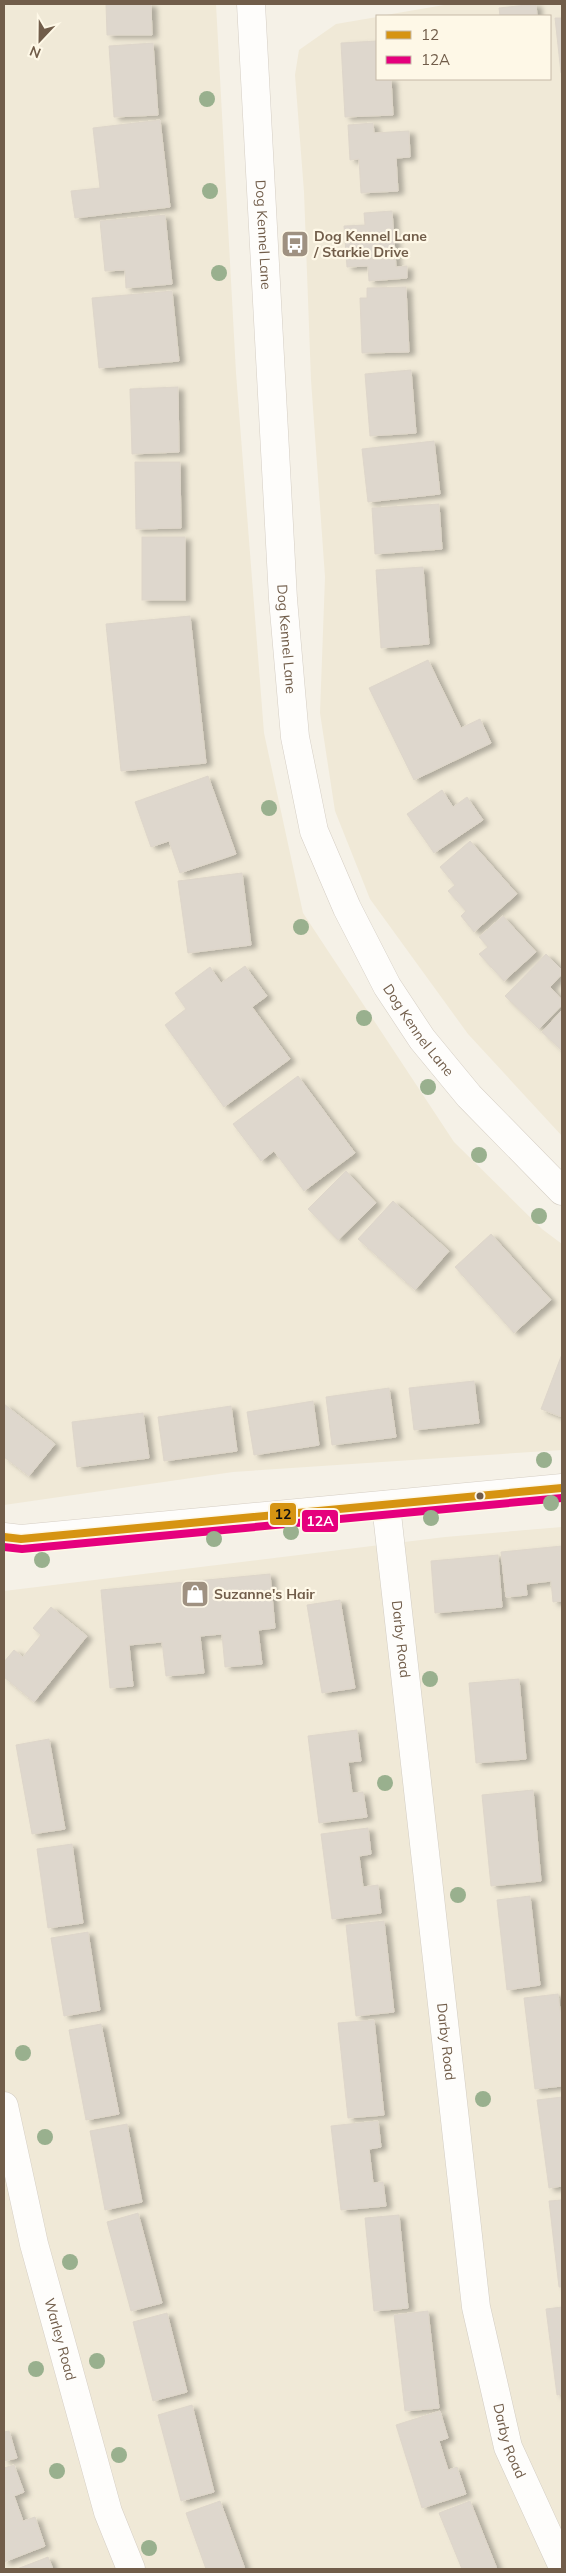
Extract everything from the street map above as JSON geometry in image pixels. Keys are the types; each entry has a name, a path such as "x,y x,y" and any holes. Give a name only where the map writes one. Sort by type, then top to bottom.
{"street":[{"name":"Dog Kennel Lane","path":"251,4 283,599 295,737 314,831 347,908 388,986 422,1039 469,1096 562,1191"},
{"path":"10,1541 562,1488"},
{"name":"Darby Road","path":"386,1505 476,2307 508,2447 562,2565"},
{"name":"Warley Road","path":"4,2106 34,2244 108,2512 131,2569"}],"shaded area":[{"path":"4,4 216,4 236,373 264,733 303,913 454,1142 542,1229 562,1244 562,1450 233,1472 4,1505"},
{"path":"450,4 562,4 562,1136 468,1034 370,899 335,811 320,713 325,577 311,380 304,192 295,75 299,50 336,24 376,17 376,80 551,80 551,15 386,15"},
{"path":"562,1527 562,2569 4,2569 4,1591 445,1537"}],"building":[{"path":"106,4 151,4 152,35 107,35"},
{"path":"536,4 537,15 500,15 499,8"},
{"path":"555,18 562,18 562,73 561,73"},
{"path":"376,41 376,80 391,80 393,115 345,117 341,43"},
{"path":"153,43 158,115 114,117 109,46"},
{"path":"160,120 170,207 75,218 71,191 100,188 93,128"},
{"path":"373,123 374,133 409,131 410,157 396,158 398,191 361,193 359,159 350,160 348,125"},
{"path":"392,211 396,267 407,266 407,278 369,281 368,266 347,267 344,226 365,225 364,213"},
{"path":"165,215 172,284 126,288 125,270 105,271 100,221"},
{"path":"406,287 409,352 362,353 360,298 367,298 367,288"},
{"path":"172,291 179,361 99,368 92,298"},
{"path":"411,370 416,433 370,436 365,374"},
{"path":"178,387 179,452 132,454 130,389"},
{"path":"434,441 440,494 368,502 362,449"},
{"path":"135,462 180,462 181,528 136,529"},
{"path":"439,504 442,549 375,554 372,508"},
{"path":"142,537 185,537 185,600 142,600"},
{"path":"423,567 429,644 381,648 376,570"},
{"path":"190,616 206,763 121,771 106,624"},
{"path":"428,660 461,728 480,719 491,743 414,780 369,688"},
{"path":"208,776 236,854 180,873 169,841 151,847 135,802"},
{"path":"442,790 453,807 467,797 483,820 434,853 407,814"},
{"path":"470,841 517,894 474,932 461,916 466,911 448,891 455,885 440,867"},
{"path":"242,873 251,945 188,953 178,881"},
{"path":"503,916 536,952 504,981 479,954 488,947 479,937"},
{"path":"546,954 562,970 562,974 550,987 562,1000 562,1005 539,1029 505,996"},
{"path":"245,966 267,996 252,1007 290,1059 224,1107 165,1025 186,1009 175,993 210,967 221,983"},
{"path":"562,1010 562,1051 542,1032"},
{"path":"298,1076 355,1153 304,1191 274,1151 261,1161 233,1124"},
{"path":"346,1171 376,1203 338,1240 308,1209"},
{"path":"393,1201 449,1251 415,1290 358,1239"},
{"path":"491,1234 551,1300 514,1333 455,1267"},
{"path":"562,1354 562,1417 541,1409"},
{"path":"474,1381 479,1423 414,1430 409,1388"},
{"path":"389,1388 396,1437 332,1445 326,1397"},
{"path":"313,1401 319,1445 254,1455 247,1412"},
{"path":"4,1404 55,1444 29,1476 4,1457"},
{"path":"231,1406 237,1451 164,1461 158,1417"},
{"path":"143,1413 149,1458 77,1467 72,1422"},
{"path":"562,1546 562,1601 553,1602 551,1581 526,1584 527,1595 506,1597 501,1552"},
{"path":"498,1555 502,1607 435,1613 431,1561"},
{"path":"270,1574 275,1628 258,1630 262,1664 225,1667 222,1634 200,1636 204,1673 166,1676 162,1642 129,1645 133,1686 110,1688 101,1590"},
{"path":"340,1600 355,1688 322,1693 307,1605"},
{"path":"51,1607 87,1636 34,1702 4,1677 4,1662 14,1650 23,1657 41,1635 33,1628"},
{"path":"519,1679 526,1759 476,1763 469,1683"},
{"path":"357,1730 361,1761 348,1762 352,1793 363,1792 367,1817 319,1823 308,1736"},
{"path":"49,1739 65,1829 32,1834 16,1745"},
{"path":"533,1790 541,1881 491,1886 482,1795"},
{"path":"368,1828 371,1854 359,1856 363,1887 378,1885 381,1913 332,1919 321,1834"},
{"path":"72,1844 83,1923 48,1928 37,1849"},
{"path":"530,1896 540,1985 507,1990 497,1900"},
{"path":"384,1921 394,2012 356,2016 346,1925"},
{"path":"88,1932 100,2010 64,2016 51,1938"},
{"path":"558,1994 562,2026 562,2086 535,2089 524,1998"},
{"path":"374,2020 384,2115 348,2118 338,2023"},
{"path":"101,2024 119,2114 86,2120 69,2030"},
{"path":"562,2097 562,2186 549,2188 537,2100"},
{"path":"378,2121 381,2147 369,2149 373,2183 383,2182 386,2206 341,2210 331,2126"},
{"path":"127,2124 142,2202 105,2210 90,2131"},
{"path":"562,2200 562,2287 559,2287 549,2201"},
{"path":"138,2213 162,2303 131,2311 107,2222"},
{"path":"399,2215 408,2308 374,2311 365,2218"},
{"path":"562,2307 562,2394 557,2395 546,2309"},
{"path":"428,2311 439,2408 405,2411 394,2315"},
{"path":"167,2313 187,2392 153,2401 133,2322"},
{"path":"192,2405 214,2492 181,2501 158,2415"},
{"path":"440,2411 448,2438 439,2441 448,2470 457,2467 466,2494 422,2508 396,2425"},
{"path":"9,2431 17,2458 4,2461 4,2432"},
{"path":"14,2465 24,2492 14,2496 23,2521 35,2517 45,2546 4,2562 4,2468"},
{"path":"220,2501 245,2569 206,2569 186,2513"},
{"path":"470,2501 497,2569 462,2569 439,2513"},
{"path":"48,2557 53,2569 17,2569"}],"transit line":[{"name":"12","path":"4,1537 21,1539 562,1488"},
{"name":"12A","path":"4,1547 22,1549 562,1498"}],"place":[{"name":"Dog Kennel Lane / Starkie Drive","path":"295,244"},
{"name":"Suzanne's Hair","path":"195,1594"}]}
